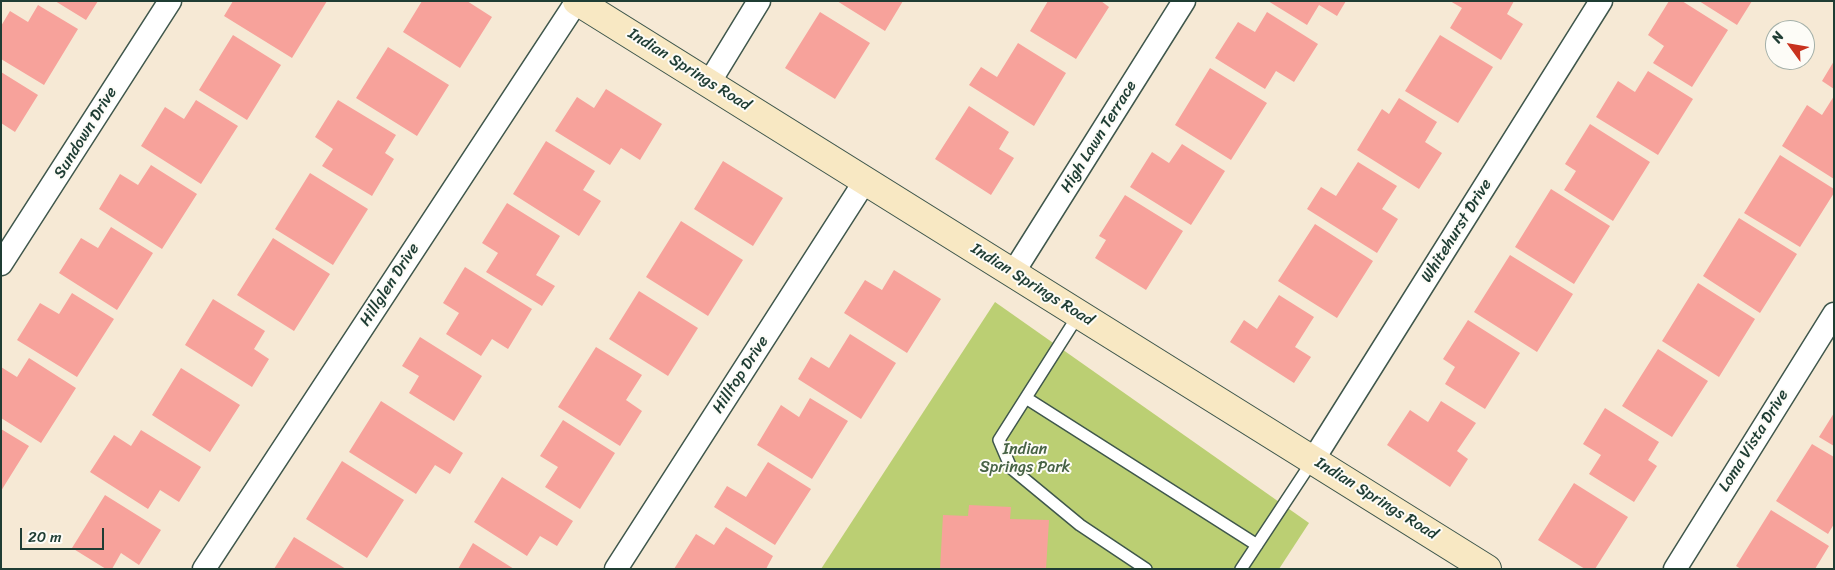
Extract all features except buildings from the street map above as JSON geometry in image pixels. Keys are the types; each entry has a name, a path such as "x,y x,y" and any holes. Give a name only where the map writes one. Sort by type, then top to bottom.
{"street":[{"name":"Sundown Drive","path":"1,264 170,1"},
{"name":"Indian Springs Road","path":"577,1 1313,460 1478,566"},
{"name":"Hillglen Drive","path":"204,569 309,406 577,1"},
{"path":"709,83 759,1"},
{"name":"High Lawn Terrace","path":"1014,273 1184,1"},
{"name":"Whitehurst Drive","path":"1313,460 1601,1"},
{"name":"Hilltop Drive","path":"616,569 865,180"},
{"name":"Loma Vista Drive","path":"1675,569 1834,314"}],"lane":[{"path":"1079,314 999,440 1011,468 1080,525 1146,569"},
{"path":"1026,398 1258,545"},
{"path":"1241,569 1313,460"}],"green space":[{"name":"Indian Springs Park","path":"995,302 1309,523 1279,569 821,569"}]}
